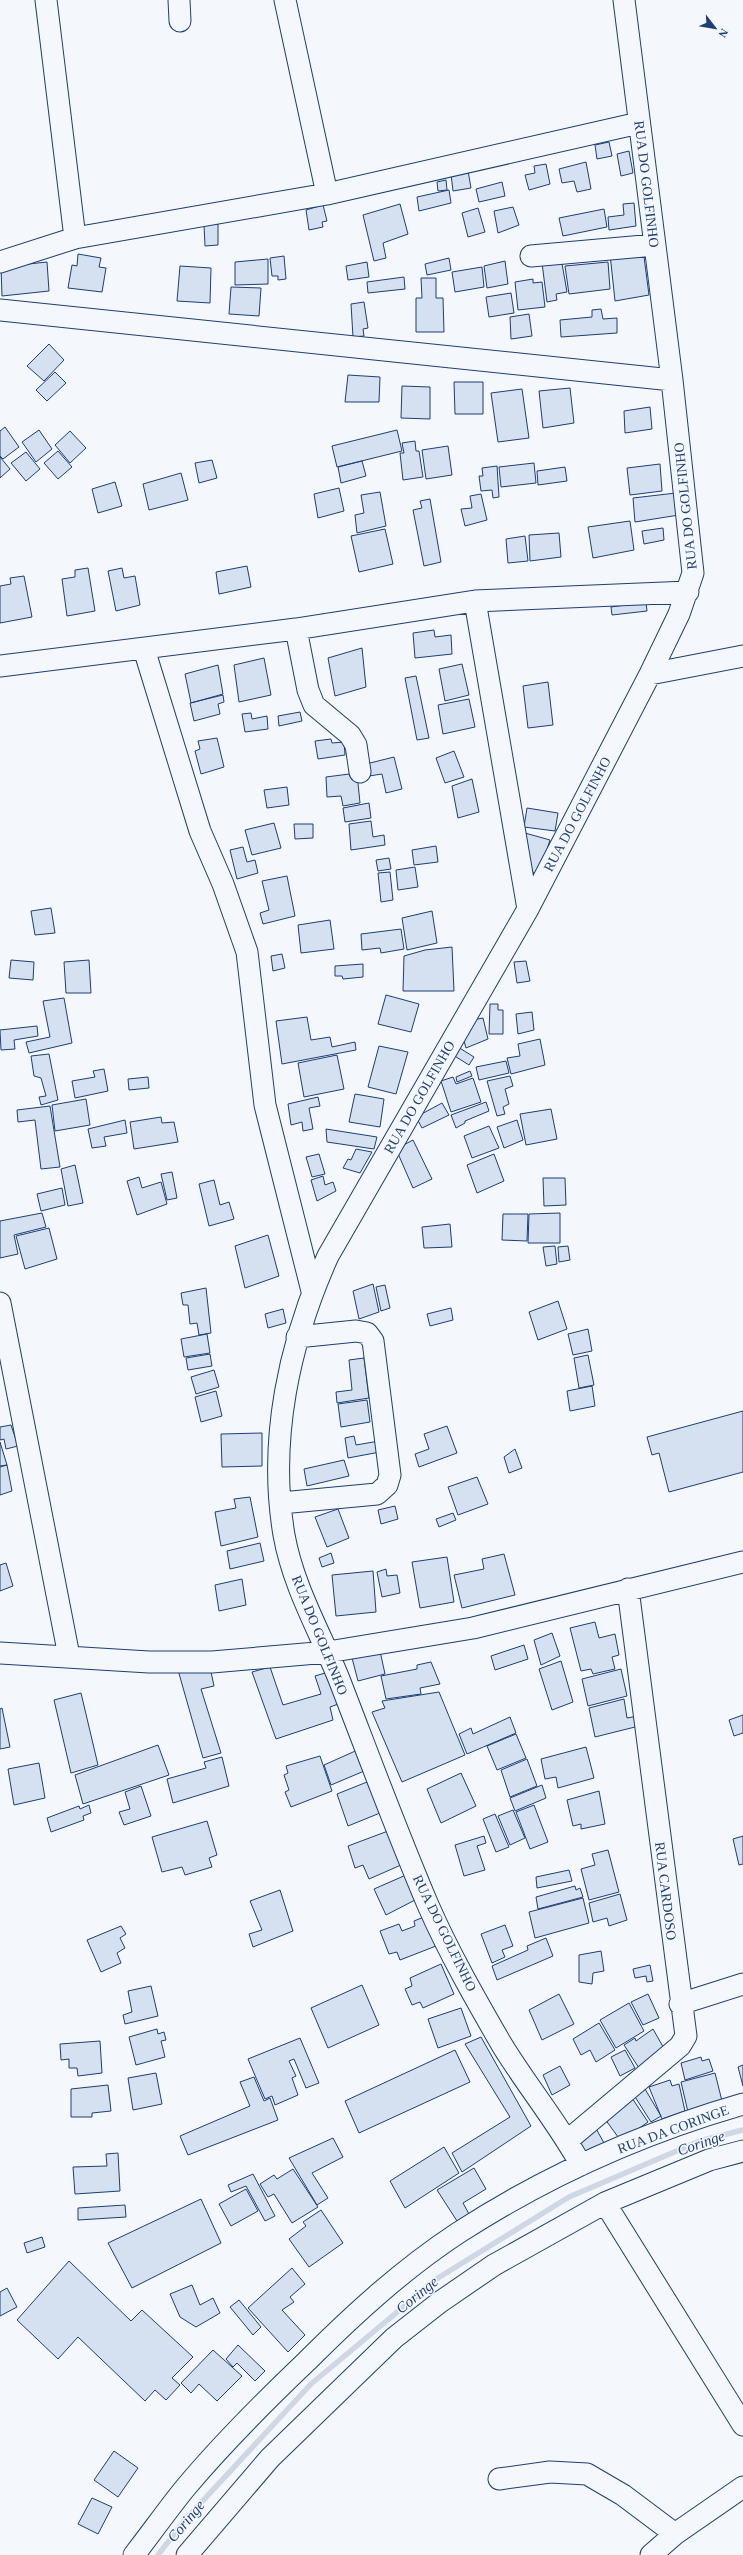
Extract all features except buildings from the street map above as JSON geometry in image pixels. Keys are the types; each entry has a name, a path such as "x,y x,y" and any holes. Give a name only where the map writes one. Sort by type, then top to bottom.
{"street":[{"path":"46,0 74,238"},
{"path":"179,0 180,22"},
{"path":"285,0 327,194"},
{"name":"RUA DO GOLFINHO","path":"581,2165 568,2140 523,2079 457,1962 429,1906 328,1652 299,1587 284,1536 279,1479 280,1428 287,1377 297,1338 312,1291 328,1256 528,909 650,674 688,592 693,573 672,380 624,0"},
{"path":"0,262 74,238 327,194 639,123"},
{"path":"530,256 654,245"},
{"path":"0,310 672,380"},
{"path":"0,666 296,629 475,600 688,592"},
{"path":"475,600 528,909"},
{"path":"296,629 308,690 314,705 350,735 356,745 360,772"},
{"path":"144,649 200,831 223,884 247,952 265,1105 312,1291"},
{"path":"650,674 743,656"},
{"path":"0,1303 69,1656"},
{"path":"281,1503 377,1494 386,1485 390,1475 373,1341 367,1333 356,1331 297,1338"},
{"path":"0,1652 149,1662 212,1662 328,1652 473,1628 743,1562"},
{"name":"RUA CARDOSO","path":"568,2140 680,2046 686,2036 680,2004 628,1589"},
{"path":"680,2004 743,1984"},
{"name":"RUA DA CORINGE","path":"134,2555 192,2481 267,2400 354,2315 401,2275 457,2234 509,2202 581,2165 634,2139 743,2104"},
{"path":"187,2555 270,2458 394,2338 440,2302 494,2265 605,2203 710,2160 743,2151"},
{"path":"605,2203 743,2426"},
{"path":"498,2480 550,2472 588,2474 623,2495 675,2534"},
{"path":"651,2555 675,2534 743,2487"}],"waterway":[{"name":"Coringe","path":"158,2555 185,2520 311,2384 438,2278 569,2197 700,2141 743,2130"}]}
